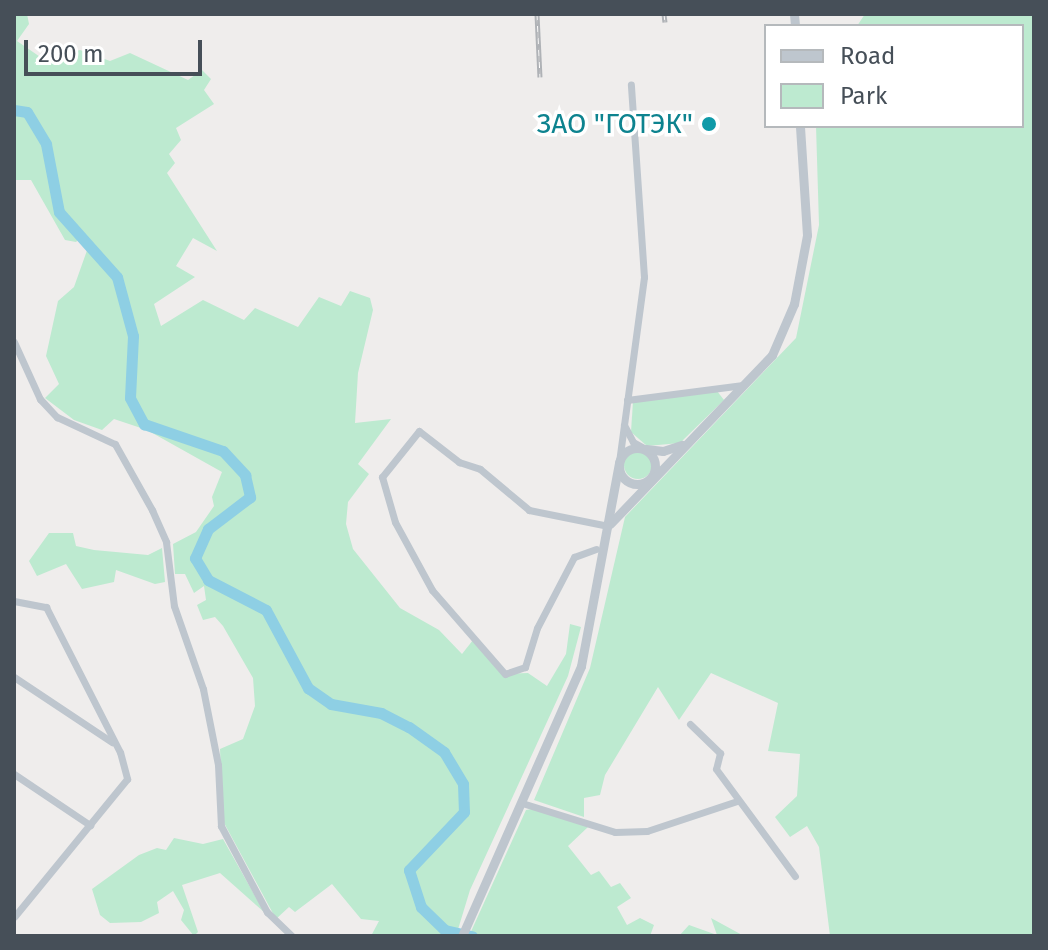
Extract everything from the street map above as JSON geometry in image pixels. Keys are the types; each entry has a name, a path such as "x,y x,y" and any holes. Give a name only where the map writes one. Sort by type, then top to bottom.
{"street":[{"path":"462,936 581,666 619,462 644,277 631,84"},
{"path":"608,526 772,355 794,304 807,235 800,128"},
{"path":"14,342 40,399 57,417 115,444 152,510 166,542 174,606 203,689 218,765 221,826 267,912 292,936"},
{"path":"627,400 743,385"},
{"path":"623,423 631,440 644,448 655,463 649,480"},
{"path":"596,549 574,557 537,628 525,667 505,674 432,590 405,545 382,477 419,431 459,462 480,469 529,510 608,526"},
{"path":"619,462 628,450 667,450 691,439"},
{"path":"619,462 627,481 649,480"},
{"path":"14,601 46,607 113,743 127,779 14,917"},
{"path":"14,677 113,743"},
{"path":"690,724 720,753 716,769 795,876"},
{"path":"14,774 90,825"},
{"path":"522,803 615,832 647,831 737,801"}],"green space":[{"path":"14,14 27,14 29,24 17,41 46,61 80,50 110,61 130,53 188,80 202,70 211,79 204,90 214,104 176,128 181,140 169,154 175,163 167,173 217,251 193,238 176,266 195,277 154,304 161,326 203,300 244,320 255,308 298,327 319,297 341,306 350,291 370,298 373,310 358,373 355,423 391,419 358,464 369,474 348,502 346,524 353,549 400,608 439,630 462,654 473,640 504,674 528,673 547,686 566,654 570,624 581,627 568,676 470,890 456,936 371,936 379,921 361,919 332,884 295,912 289,907 276,919 223,821 220,749 243,739 255,706 253,678 223,626 215,617 203,620 197,605 206,600 204,586 194,593 185,574 175,574 173,544 196,532 214,506 212,497 222,472 147,430 114,419 102,430 74,420 45,398 59,384 46,356 58,301 74,287 90,242 83,235 76,242 65,240 31,180 14,180"},
{"path":"865,14 1034,14 1034,936 830,936 819,847 807,826 790,837 775,817 797,796 800,754 768,751 778,703 711,673 679,720 658,687 605,775 600,795 584,798 584,817 534,800 590,668 625,517 796,338 819,225 816,128 1024,128 1024,24 858,24"},
{"path":"717,391 724,400 680,443 647,446 631,432 633,401"},
{"path":"638,451 648,455 652,465 648,475 638,479 628,475 624,465 628,455"},
{"path":"49,533 73,533 76,546 94,550 148,555 162,548 165,582 155,584 116,570 114,582 82,589 66,564 37,576 29,561"},
{"path":"526,810 586,823 588,827 568,846 591,875 599,871 611,887 620,883 631,898 617,907 627,925 640,918 654,925 650,936 469,936"},
{"path":"174,838 203,844 223,839 264,912 220,873 182,885 198,932 194,936 181,920 184,910 173,891 157,902 159,913 141,922 110,923 100,915 92,889 139,855 157,848 166,850"},
{"path":"711,918 744,936 679,936 689,925 717,935"}],"waterway":[{"path":"14,110 27,112 46,144 59,212 117,277 133,336 130,398 144,424 223,451 245,475 250,497 208,529 195,558 208,580 266,610 308,688 331,704 381,713 409,727 444,752 463,784 464,812 409,870 421,907 445,930 472,936"}],"railway":[{"path":"537,14 540,77"},
{"path":"664,14 665,22"}],"place":[{"name":"ЗАО \"ГОТЭК\"","path":"709,124"}]}
